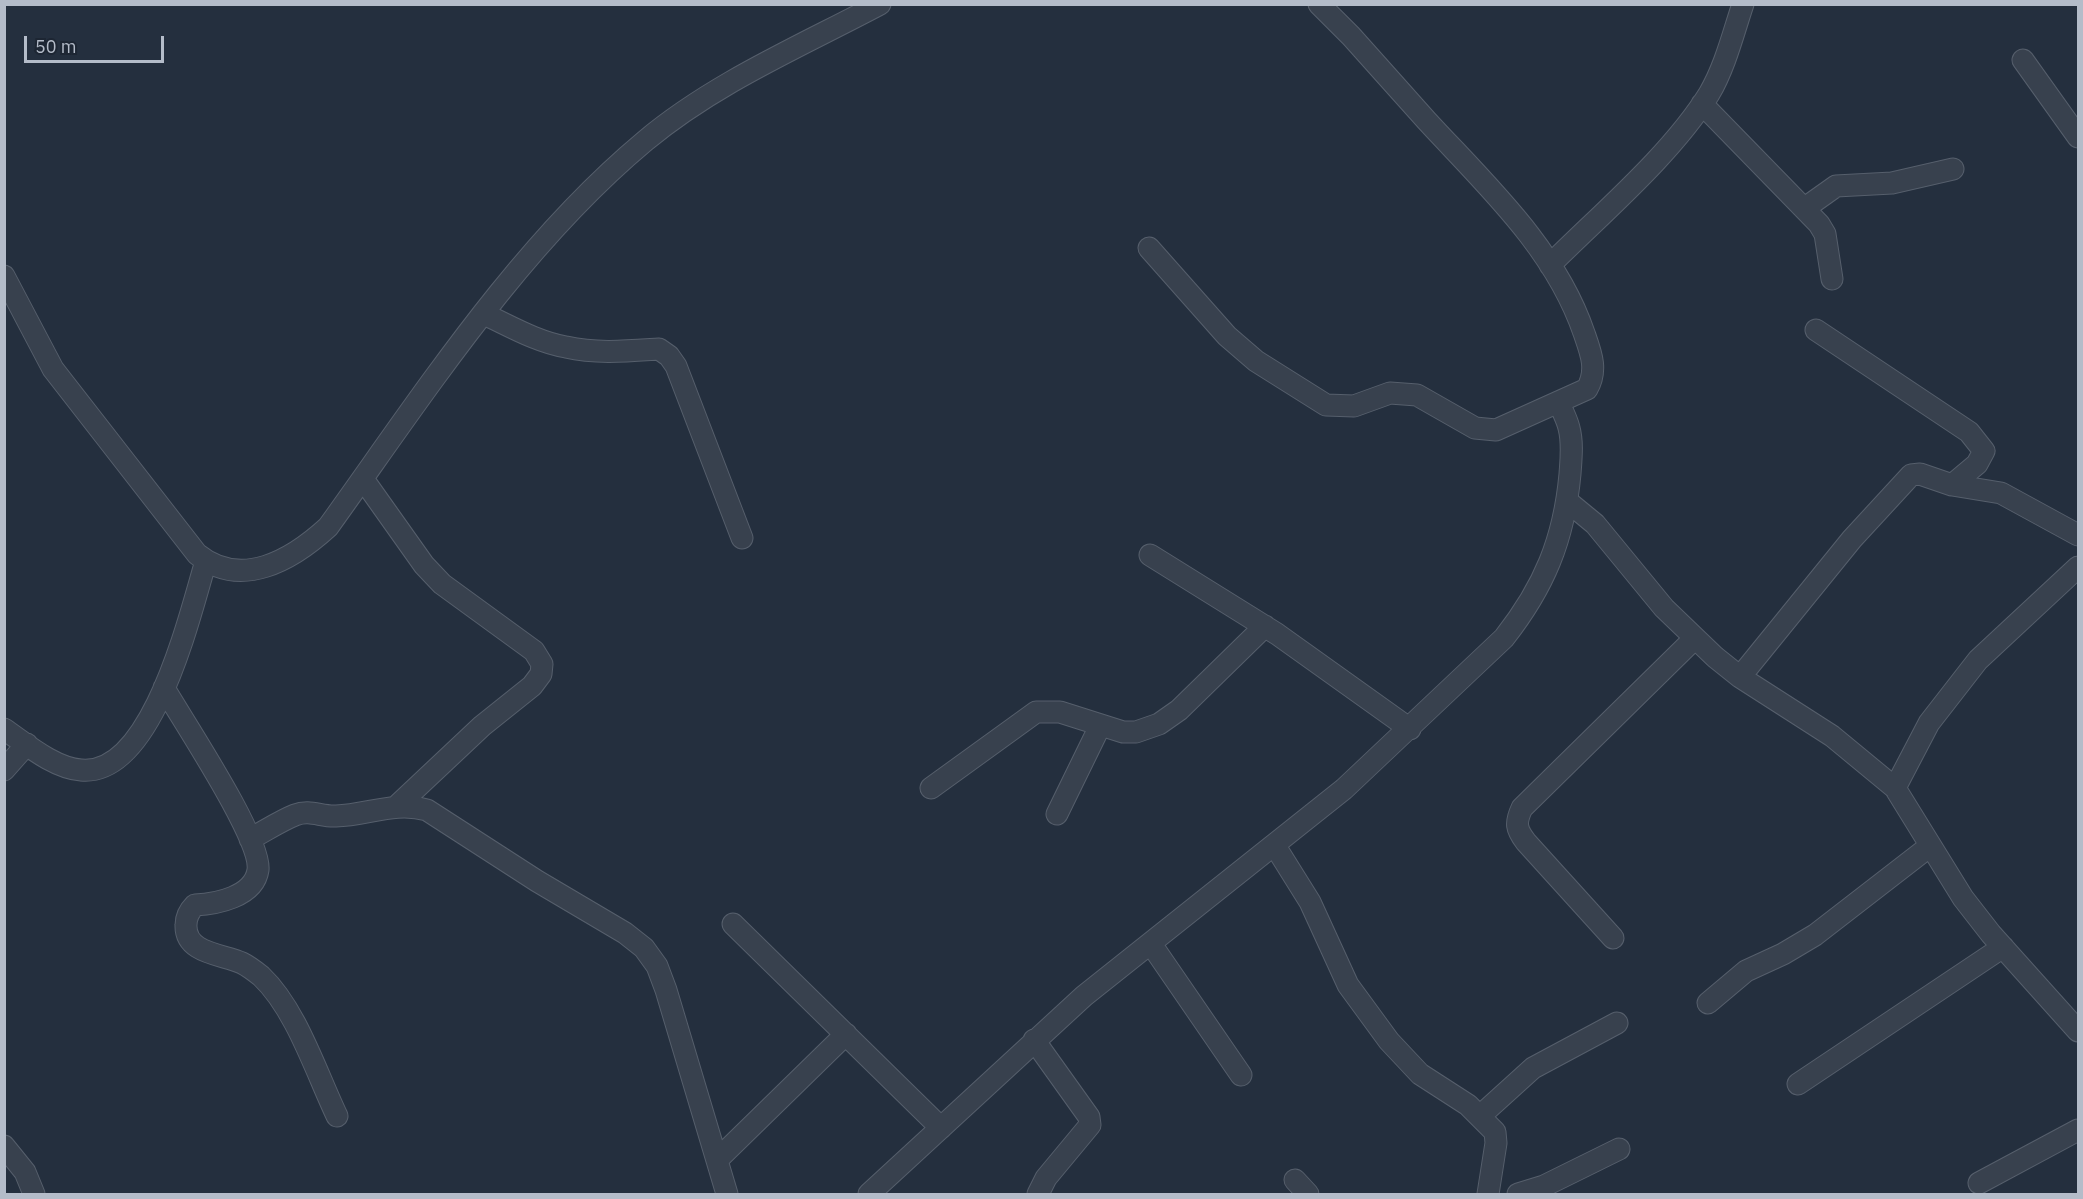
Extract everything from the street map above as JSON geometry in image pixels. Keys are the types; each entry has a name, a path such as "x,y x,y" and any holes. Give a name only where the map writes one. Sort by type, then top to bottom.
{"street":[{"path":"4,276 53,369 197,554 218,568 238,571 284,561 308,546 328,527 484,314 525,263 585,197 644,141 682,113 746,75 880,4"},
{"path":"1149,248 1227,336 1256,361 1326,405 1354,406 1390,393 1417,395 1474,428 1496,430 1587,389 1593,379 1594,368 1577,314 1531,236 1497,195 1319,4"},
{"path":"1550,265 1652,162 1702,104 1721,69 1743,4"},
{"path":"2023,60 2079,137"},
{"path":"1702,104 1806,208 1825,234 1832,279"},
{"path":"1806,208 1836,186 1892,183 1953,169"},
{"path":"484,314 541,340 566,347 606,352 659,349 669,356 676,366 742,538"},
{"path":"1816,330 1913,394 1981,444 1984,451 1983,458 1952,485"},
{"path":"869,1194 1084,996 1344,789 1410,729 1503,638 1526,610 1554,556 1567,501 1572,450 1569,429 1559,402"},
{"path":"1740,677 1903,481 1911,475 1920,474 1952,485 2001,493 2079,534"},
{"path":"363,479 424,564 442,584 534,651 542,664 541,674 532,686 482,726 398,805"},
{"path":"1567,501 1595,524 1664,608 1694,639 1740,677 1832,736 1895,788 1964,898 2003,947 2079,1030"},
{"path":"1150,555 1265,626 1410,729"},
{"path":"4,729 68,767 82,771 107,766 129,748 139,735 164,688 206,561"},
{"path":"1895,788 1929,723 1978,660 2079,567"},
{"path":"931,788 1036,712 1060,712 1123,732 1136,732 1159,724 1179,710 1265,626"},
{"path":"1613,938 1526,842 1517,831 1516,820 1522,808 1694,639"},
{"path":"164,688 257,855 258,872 253,882 226,900 195,905 190,910 186,928 190,940 201,950 242,963 260,976 283,1003 337,1116"},
{"path":"1057,814 1100,726"},
{"path":"4,770 27,744"},
{"path":"250,839 295,815 310,812 333,817 398,805 426,810 625,933 644,948 657,966 727,1194"},
{"path":"1275,846 1310,902 1348,985 1389,1041 1420,1074 1480,1116 1495,1132 1497,1143 1488,1194"},
{"path":"1707,1003 1746,971 1784,954 1815,935 1930,846"},
{"path":"733,924 941,1128"},
{"path":"1151,944 1241,1075"},
{"path":"1798,1084 2003,947"},
{"path":"1480,1116 1533,1068 1617,1023"},
{"path":"717,1160 846,1034"},
{"path":"1034,1040 1089,1117 1090,1125 1046,1178 1038,1194"},
{"path":"1979,1183 2079,1130"},
{"path":"4,1146 26,1172 34,1194"},
{"path":"1518,1194 1544,1186 1619,1149"}]}
